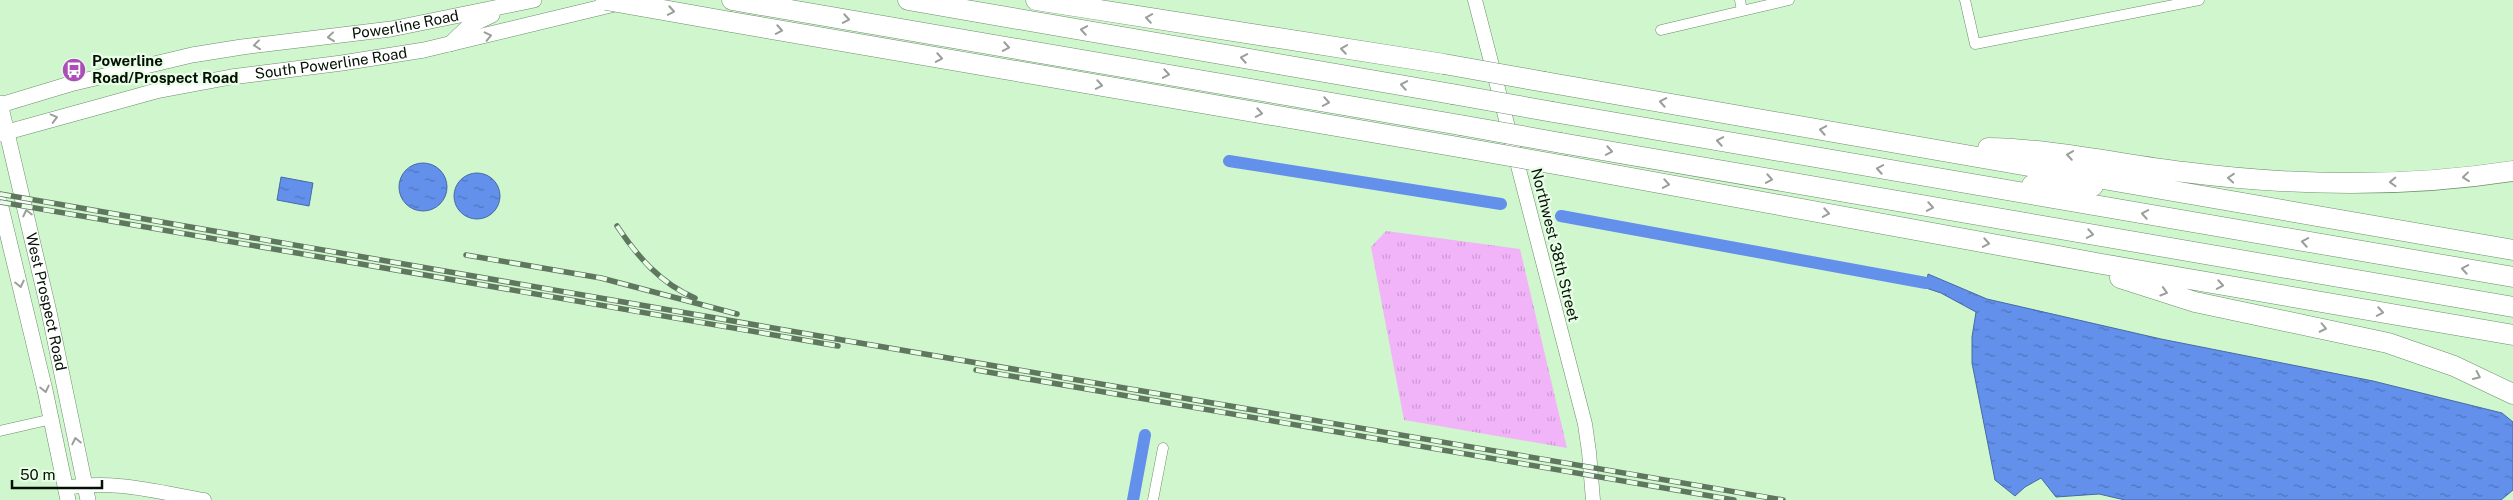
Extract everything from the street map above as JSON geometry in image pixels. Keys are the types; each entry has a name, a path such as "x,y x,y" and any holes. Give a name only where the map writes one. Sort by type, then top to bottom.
{"highway":[{"path":"606,0 1464,148 2034,252 2505,334"},
{"path":"732,0 2513,307"},
{"path":"908,0 2513,277"},
{"path":"1036,0 1444,64 2513,250"},
{"path":"1923,147 2032,149 2184,172 2301,182 2414,182 2513,171"},
{"path":"1962,183 2161,188"},
{"path":"2034,252 2195,302 2388,343 2454,366 2513,394"},
{"path":"2323,274 2505,334"}],"main road":[{"name":"Powerline Road","path":"306,40 390,29 534,0"},
{"name":"South Powerline Road","path":"3,132 130,97 209,81 369,59 450,44 632,0"},
{"path":"450,44 469,26 511,6"},
{"name":"South Powerline Road","path":"0,104 54,88 169,60 242,47 306,40"},
{"name":"West Prospect Road","path":"0,104 3,132 49,312 88,500"},
{"name":"West Prospect Road","path":"0,203 7,256 52,419 66,494"}],"street":[{"name":"Northwest 38th Street","path":"1475,0 1585,424 1592,500"},
{"path":"1740,0 1742,11"},
{"path":"1661,30 1789,0"},
{"path":"1965,0 1975,44 2199,0"},
{"path":"0,431 52,419"},
{"path":"1153,500 1163,448"},
{"path":"66,494 84,484 109,484 204,500"}],"green space":[{"path":"1386,231 1520,249 1567,448 1404,420 1371,247"}],"water":[{"path":"423,163 432,165 440,170 445,178 447,187 445,196 440,204 432,209 423,211 414,209 406,204 401,196 399,187 401,178 406,170 414,165"},
{"path":"477,173 490,177 496,183 500,196 496,209 490,215 477,219 464,215 458,209 454,196 458,183 464,177"},
{"path":"281,177 313,183 309,206 277,200"},
{"path":"1928,274 1987,299 2161,339 2373,381 2502,413 2513,422 2513,490 2501,500 2125,500 2099,494 2056,497 2041,478 2025,487 2015,496 1995,480 1972,363 1972,337 1976,312 1941,293 1926,288"}],"waterway":[{"path":"1229,161 1501,204"},
{"path":"1561,216 1926,283"},
{"path":"1133,500 1145,435"}],"railway":[{"path":"0,194 1783,500"},
{"path":"0,202 838,346"},
{"path":"617,226 651,268 671,285 695,298"},
{"path":"466,255 601,278 737,314"},
{"path":"976,370 1734,500"}],"place":[{"name":"Powerline Road/Prospect Road","path":"74,70"}]}
